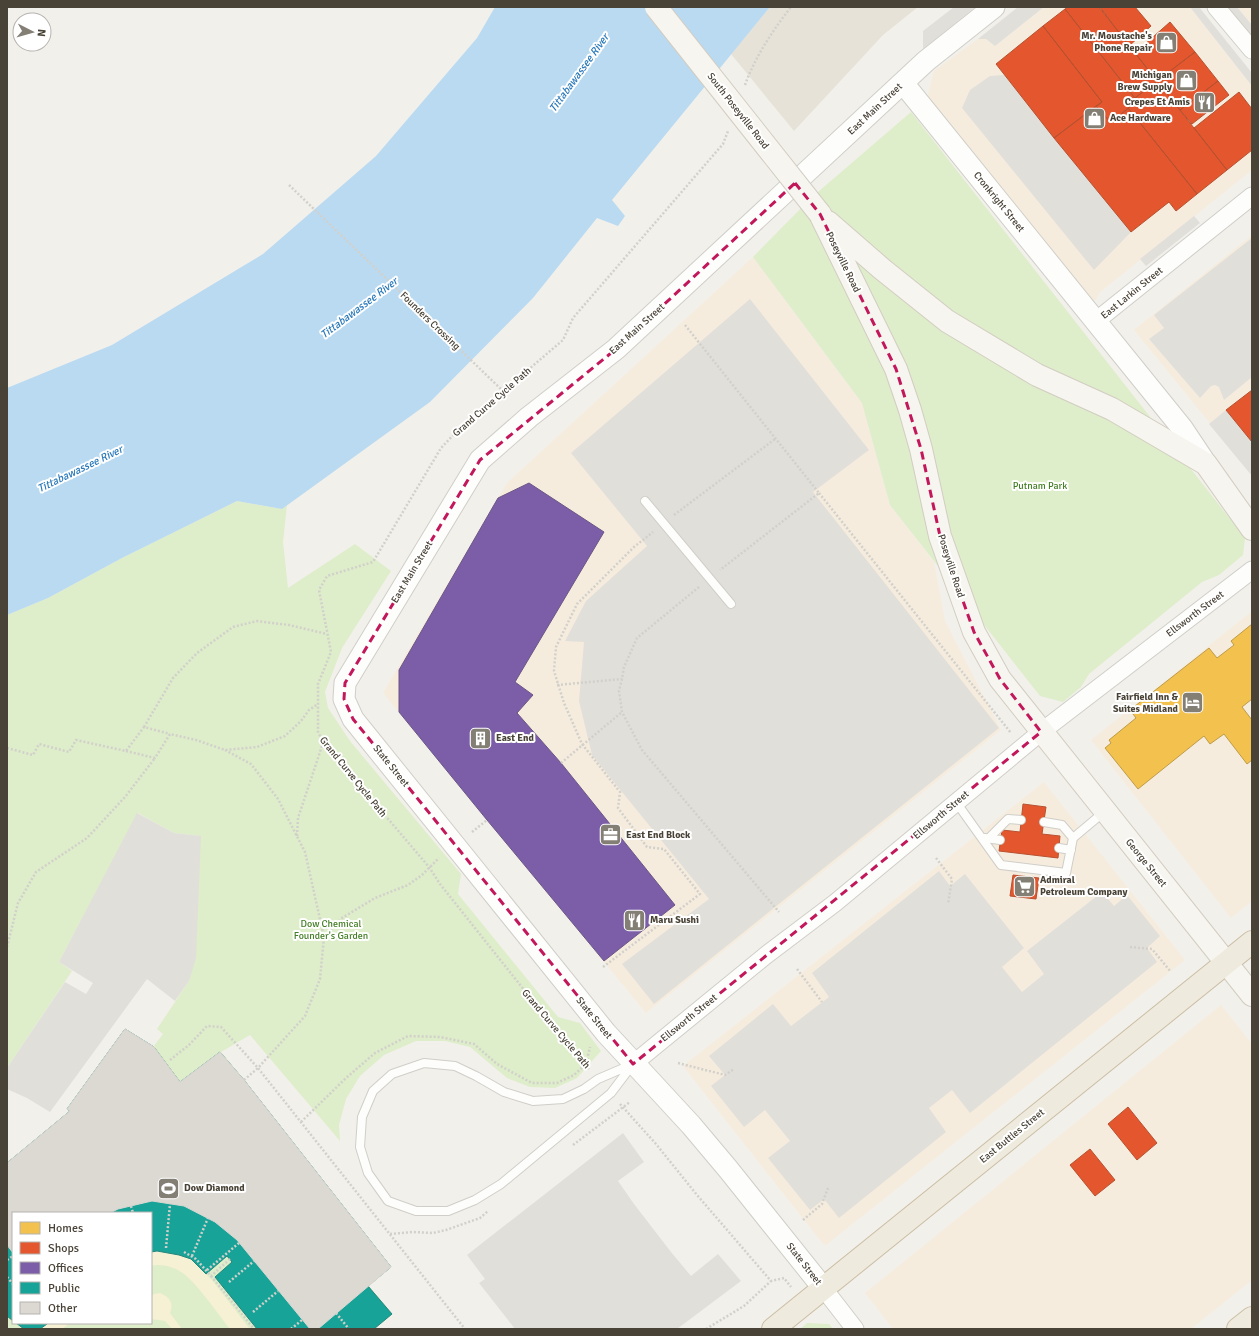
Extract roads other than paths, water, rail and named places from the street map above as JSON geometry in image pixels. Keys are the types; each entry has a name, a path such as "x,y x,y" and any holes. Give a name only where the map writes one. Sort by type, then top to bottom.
{"highway":[{"name":"East Buttles Street","path":"773,1329 1252,942"},
{"path":"1238,1329 1252,1318"}],"main road":[{"name":"South Poseyville Road","path":"656,7 820,214"},
{"name":"Poseyville Road","path":"820,214 882,269 947,321 1038,375 1112,409 1206,464"},
{"name":"Poseyville Road","path":"820,214 896,369 921,449 940,536 974,632 1000,679 1041,732"},
{"path":"1206,464 1252,529"},
{"name":"George Street","path":"1041,732 1252,995"}],"street":[{"name":"East Main Street","path":"344,699 345,684 480,460 529,417 616,349 926,61 994,7"},
{"path":"1216,7 1252,50"},
{"name":"Cronkright Street","path":"903,83 1096,321"},
{"name":"East Larkin Street","path":"1206,464 1182,428 1096,321 1252,196"},
{"name":"Ellsworth Street","path":"633,1064 834,903 1041,732 1252,570"},
{"name":"State Street","path":"344,699 353,719 606,1033 633,1064 691,1125 728,1168 856,1329"}],"lane":[{"path":"645,501 731,604"},
{"path":"956,802 985,838 1001,865 1066,873 1073,838 1104,811"},
{"path":"985,838 1008,819 1022,820"},
{"path":"1044,822 1062,825 1073,838"},
{"path":"985,838 1000,840"},
{"path":"1059,848 1071,850"},
{"path":"424,1063 455,1066 504,1092 533,1101 564,1099 584,1089 598,1079 633,1064 611,1093 500,1184 475,1200 448,1211 416,1211 388,1201 368,1174 360,1147 362,1117 373,1091 392,1074 424,1063"}],"water":[{"name":"Tittabawassee River","path":"495,7 770,7 612,200 625,216 618,226 597,218 533,298 430,402 282,509 237,501 122,558 48,598 7,615 7,388 112,345 263,254 376,156 477,38"}],"place":[{"name":"Mr. Moustache's Phone Repair","path":"1167,42"},
{"name":"Michigan Brew Supply","path":"1187,81"},
{"name":"Crepes Et Amis","path":"1205,102"},
{"name":"Ace Hardware","path":"1095,118"},
{"name":"Fairfield Inn & Suites Midland","path":"1193,703"},
{"name":"East End","path":"480,738"},
{"name":"East End Block","path":"610,835"},
{"name":"Admiral Petroleum Company","path":"1025,886"},
{"name":"Maru Sushi","path":"635,920"},
{"name":"Dow Diamond","path":"168,1188"}],"park label":[{"name":"Putnam Park","path":"1040,486"},
{"name":"Dow Chemical Founder's Garden","path":"331,930"}]}
